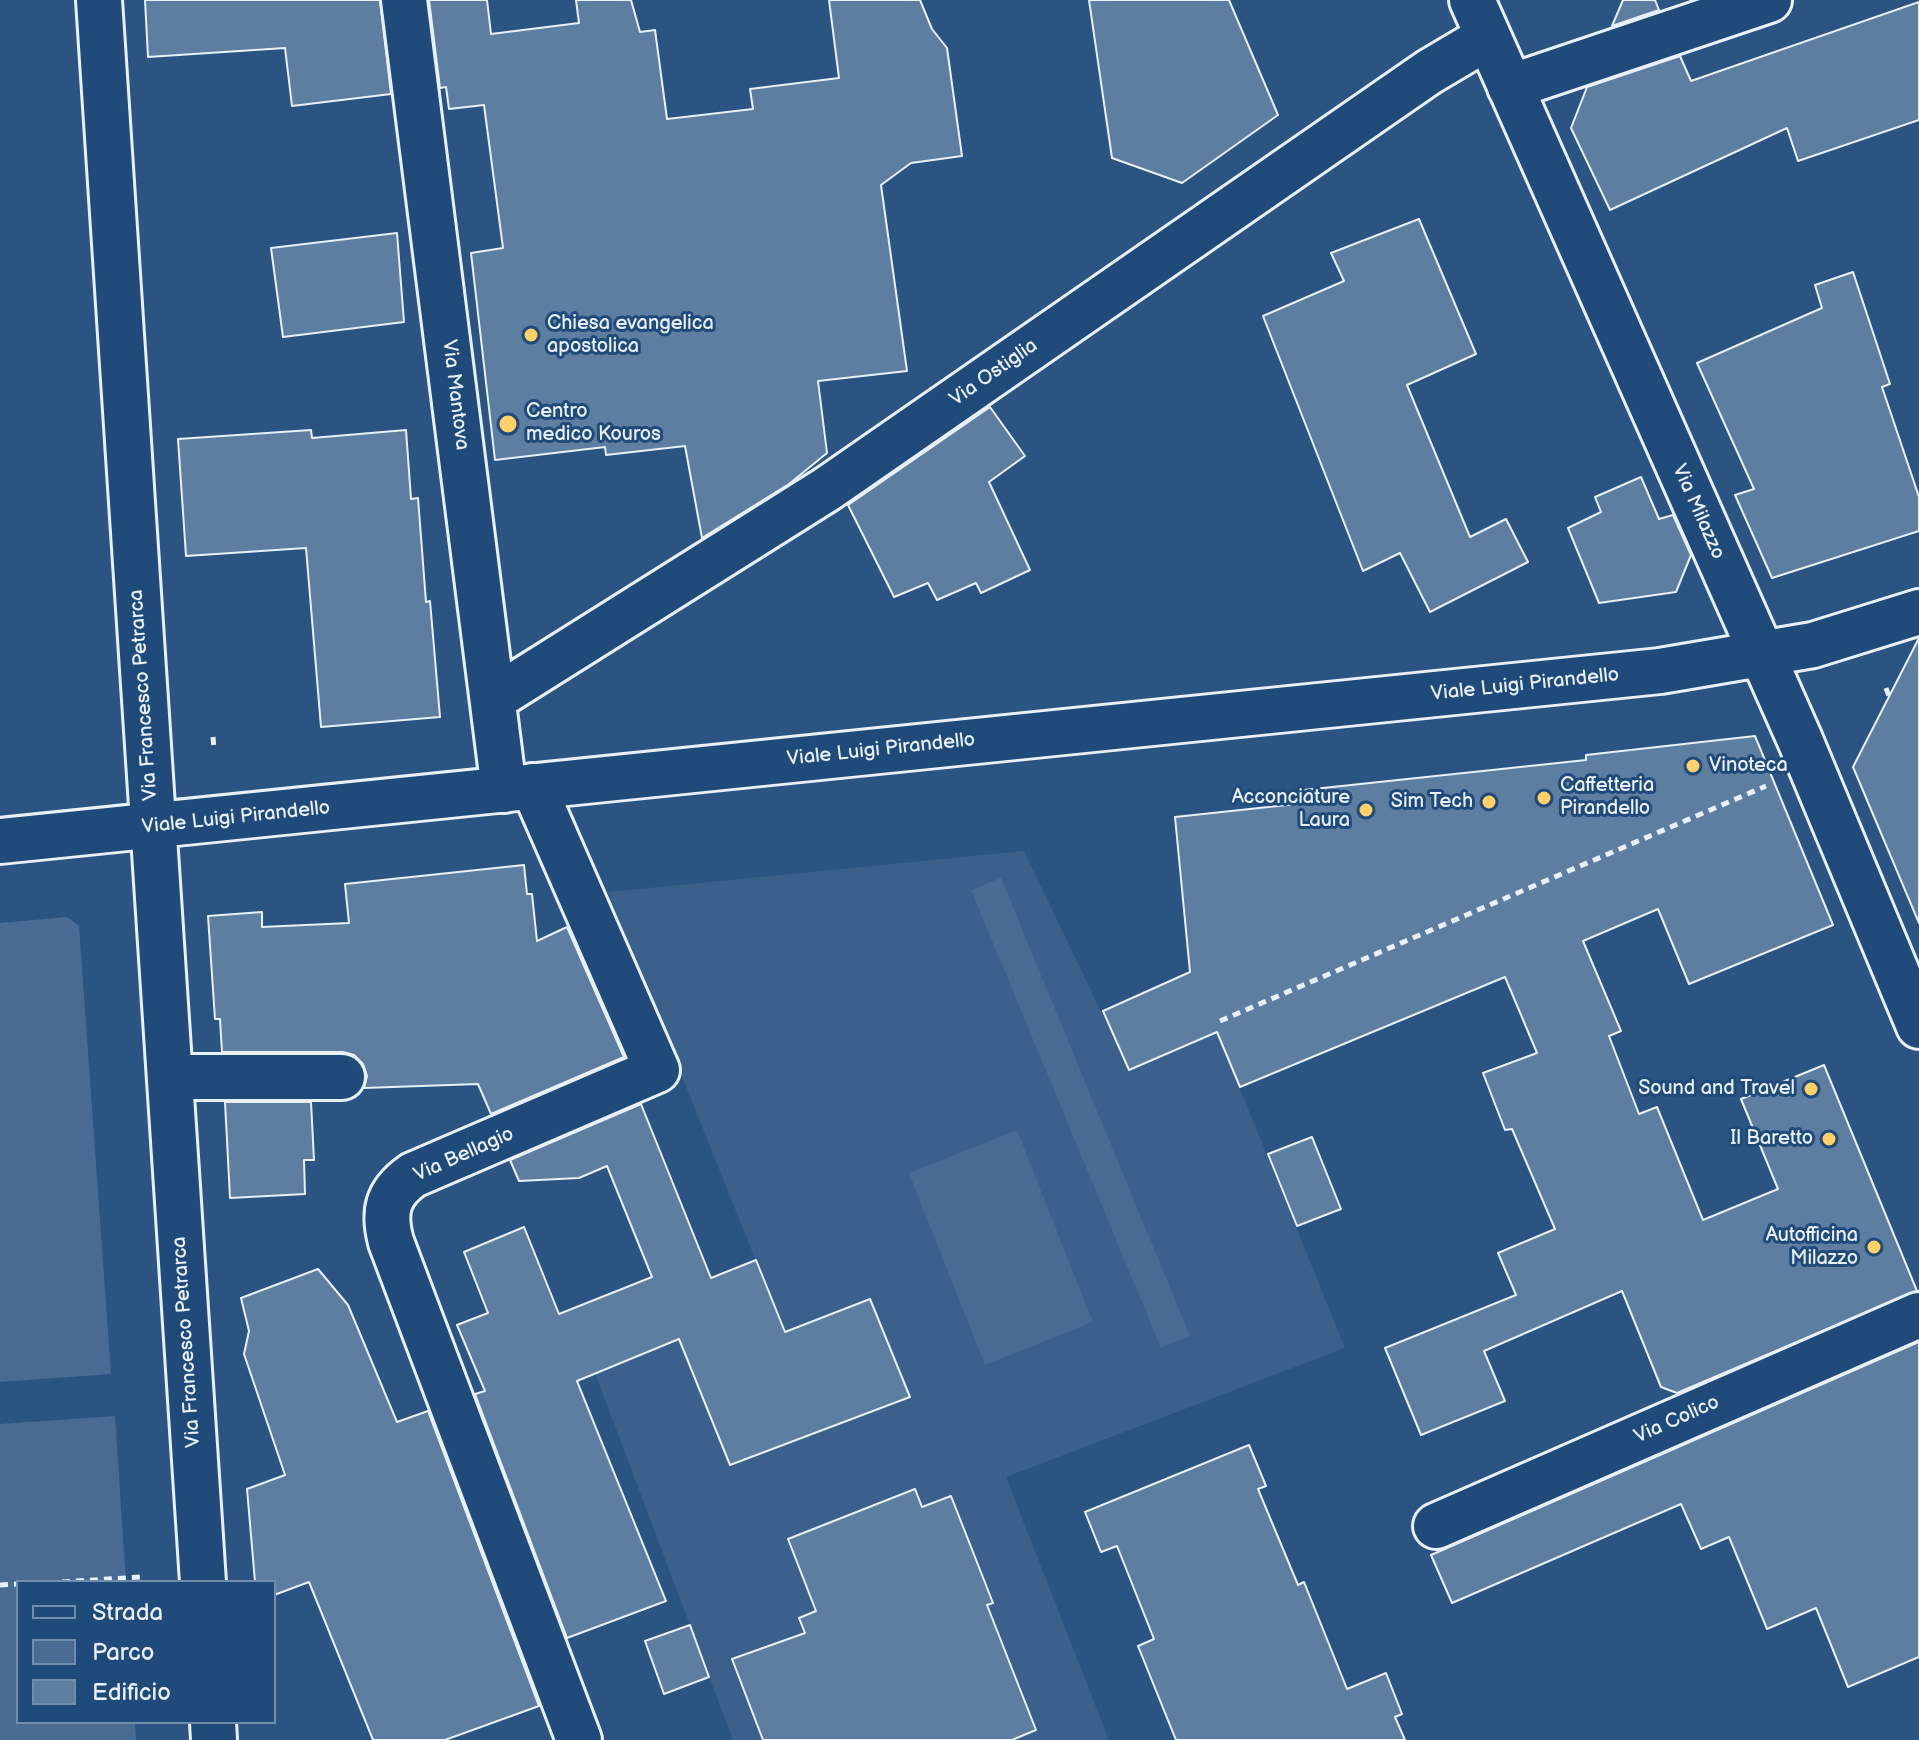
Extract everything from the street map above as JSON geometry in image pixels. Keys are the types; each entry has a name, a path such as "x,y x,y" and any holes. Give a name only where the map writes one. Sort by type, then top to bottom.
{"street":[{"name":"Via Francesco Petrarca","path":"99,0 203,1580"},
{"name":"Via Mantova","path":"404,0 493,699 519,788"},
{"path":"1510,87 1769,0"},
{"name":"Via Ostiglia","path":"493,699 827,489 1429,72 1480,18"},
{"name":"Via Milazzo","path":"1480,18 1800,740 1919,1026"},
{"name":"Viale Luigi Pirandello","path":"0,841 152,828 1607,677 1761,656 1848,636 1919,612"},
{"name":"Via Bellagio","path":"519,788 657,1070 413,1175 393,1192 386,1214 391,1242 579,1740"},
{"path":"170,1077 342,1077"},
{"name":"Via Colico","path":"1436,1526 1919,1315"}],"path":[{"path":"1886,688 1890,699"},
{"path":"213,737 214,750"},
{"path":"1220,1021 1780,780"},
{"path":"93,1580 140,1577"}],"shaded area":[{"path":"1024,851 1129,1070 1217,1032 1345,1348 1006,1477 1109,1740 733,1740 595,1373 772,1301 608,892"}],"green space":[{"path":"1001,878 1190,1336 1161,1348 971,890"},
{"path":"67,917 79,926 111,1374 0,1382 0,923"},
{"path":"1017,1130 1093,1322 985,1365 909,1173"},
{"path":"115,1416 126,1580 16,1580 16,1724 135,1724 136,1740 0,1740 0,1424"}],"building":[{"path":"145,0 380,0 391,94 292,106 285,48 148,57"},
{"path":"429,0 487,0 491,34 579,23 576,0 631,0 640,32 655,30 667,119 753,109 750,89 839,78 829,0 920,0 932,29 947,48 962,156 911,163 881,185 907,371 818,381 827,453 789,484 702,538 685,446 606,455 605,447 495,460 471,253 503,248 484,105 449,109 446,87 440,88"},
{"path":"1089,0 1229,0 1278,115 1182,183 1112,158"},
{"path":"1623,0 1655,0 1659,10 1612,26"},
{"path":"1919,2 1919,120 1798,161 1787,128 1610,210 1571,128 1587,87 1680,56 1691,81"},
{"path":"1419,219 1476,354 1407,385 1470,537 1506,519 1528,562 1430,612 1400,553 1363,571 1263,316 1344,281 1331,253"},
{"path":"397,233 404,322 283,337 271,248"},
{"path":"1853,272 1890,384 1882,387 1919,497 1919,531 1772,578 1735,495 1754,489 1697,363 1822,308 1815,285"},
{"path":"990,407 1025,456 989,482 1030,570 981,593 976,583 937,600 928,583 894,597 848,505"},
{"path":"311,430 312,438 406,430 411,499 418,498 426,602 430,601 440,717 321,727 306,548 186,556 178,439"},
{"path":"1641,477 1659,519 1673,515 1691,555 1676,592 1599,603 1568,528 1601,512 1595,497"},
{"path":"1919,638 1919,923 1853,767"},
{"path":"1755,736 1833,925 1689,984 1658,909 1583,941 1621,1031 1609,1036 1639,1114 1657,1107 1703,1220 1778,1189 1741,1099 1824,1065 1917,1291 1677,1393 1661,1387 1622,1291 1484,1351 1505,1401 1421,1435 1385,1348 1516,1295 1498,1253 1555,1229 1512,1129 1505,1130 1483,1073 1537,1053 1505,977 1240,1087 1217,1032 1129,1070 1103,1011 1190,972 1175,817 1306,803 1304,790 1586,760 1586,755"},
{"path":"524,865 527,894 532,894 537,941 567,927 624,1057 491,1114 478,1084 364,1088 367,1076 363,1064 354,1055 343,1052 222,1052 220,1019 215,1019 208,916 262,912 262,927 349,923 345,884"},
{"path":"225,1102 311,1102 314,1160 304,1160 305,1194 230,1198"},
{"path":"641,1104 711,1278 756,1260 785,1332 870,1299 910,1397 730,1465 679,1339 577,1381 666,1601 567,1638 475,1394 485,1391 457,1325 488,1313 464,1252 524,1227 559,1314 652,1277 607,1166 579,1178 519,1181 510,1160"},
{"path":"1312,1137 1341,1209 1297,1226 1268,1154"},
{"path":"318,1269 348,1305 397,1422 428,1411 539,1706 445,1740 373,1740 309,1582 276,1594 276,1580 255,1580 247,1489 285,1475 244,1354 249,1331 241,1298"},
{"path":"1919,1342 1919,1657 1848,1687 1816,1608 1767,1629 1729,1537 1701,1549 1681,1504 1452,1603 1431,1555"},
{"path":"1249,1445 1266,1486 1258,1489 1298,1585 1304,1582 1347,1689 1386,1673 1402,1714 1395,1717 1405,1740 1176,1740 1138,1646 1154,1639 1117,1546 1101,1552 1085,1512"},
{"path":"915,1489 922,1507 951,1496 993,1603 987,1605 1036,1730 1012,1740 763,1740 732,1659 805,1633 799,1618 816,1611 788,1539"},
{"path":"690,1625 709,1677 664,1694 645,1641"}],"place":[{"name":"Chiesa evangelica apostolica","path":"531,335"},
{"name":"Centro medico Kouros","path":"508,424"},
{"name":"Vinoteca","path":"1693,766"},
{"name":"Caffetteria Pirandello","path":"1544,798"},
{"name":"Sim Tech","path":"1489,802"},
{"name":"Acconciature Laura","path":"1366,810"},
{"name":"Sound and Travel","path":"1811,1089"},
{"name":"Il Baretto","path":"1829,1139"},
{"name":"Autofficina Milazzo","path":"1874,1247"}]}
